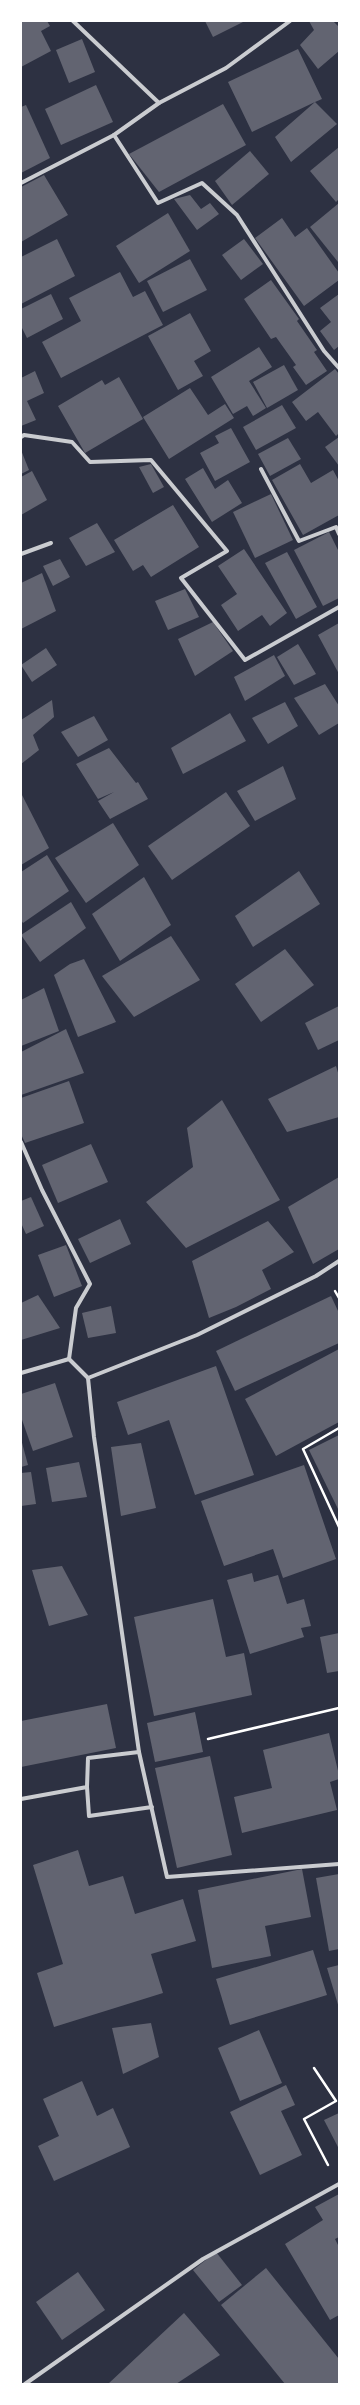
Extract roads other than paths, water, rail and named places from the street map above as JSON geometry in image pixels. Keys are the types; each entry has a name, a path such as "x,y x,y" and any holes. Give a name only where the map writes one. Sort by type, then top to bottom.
{"street":[{"path":"73,21 159,103"},
{"path":"21,183 114,135 159,103 226,68 290,21"},
{"path":"114,135 158,203 202,183 237,215 324,351 339,368"},
{"path":"21,437 24,435 72,442 90,462 151,460 227,551 181,578 245,660 339,607"},
{"path":"261,469 300,541 336,527 339,534"},
{"path":"21,554 51,543"},
{"path":"21,1142 42,1190 90,1284 76,1308 69,1360"},
{"path":"88,1378 197,1335 316,1276 339,1261"},
{"path":"21,1373 69,1360"},
{"path":"69,1360 88,1378 94,1437 139,1752 167,1877 339,1864"},
{"path":"139,1752 88,1758 87,1787 89,1816 152,1807"},
{"path":"21,1799 87,1787"},
{"path":"25,2384 203,2259 338,2184"}]}
